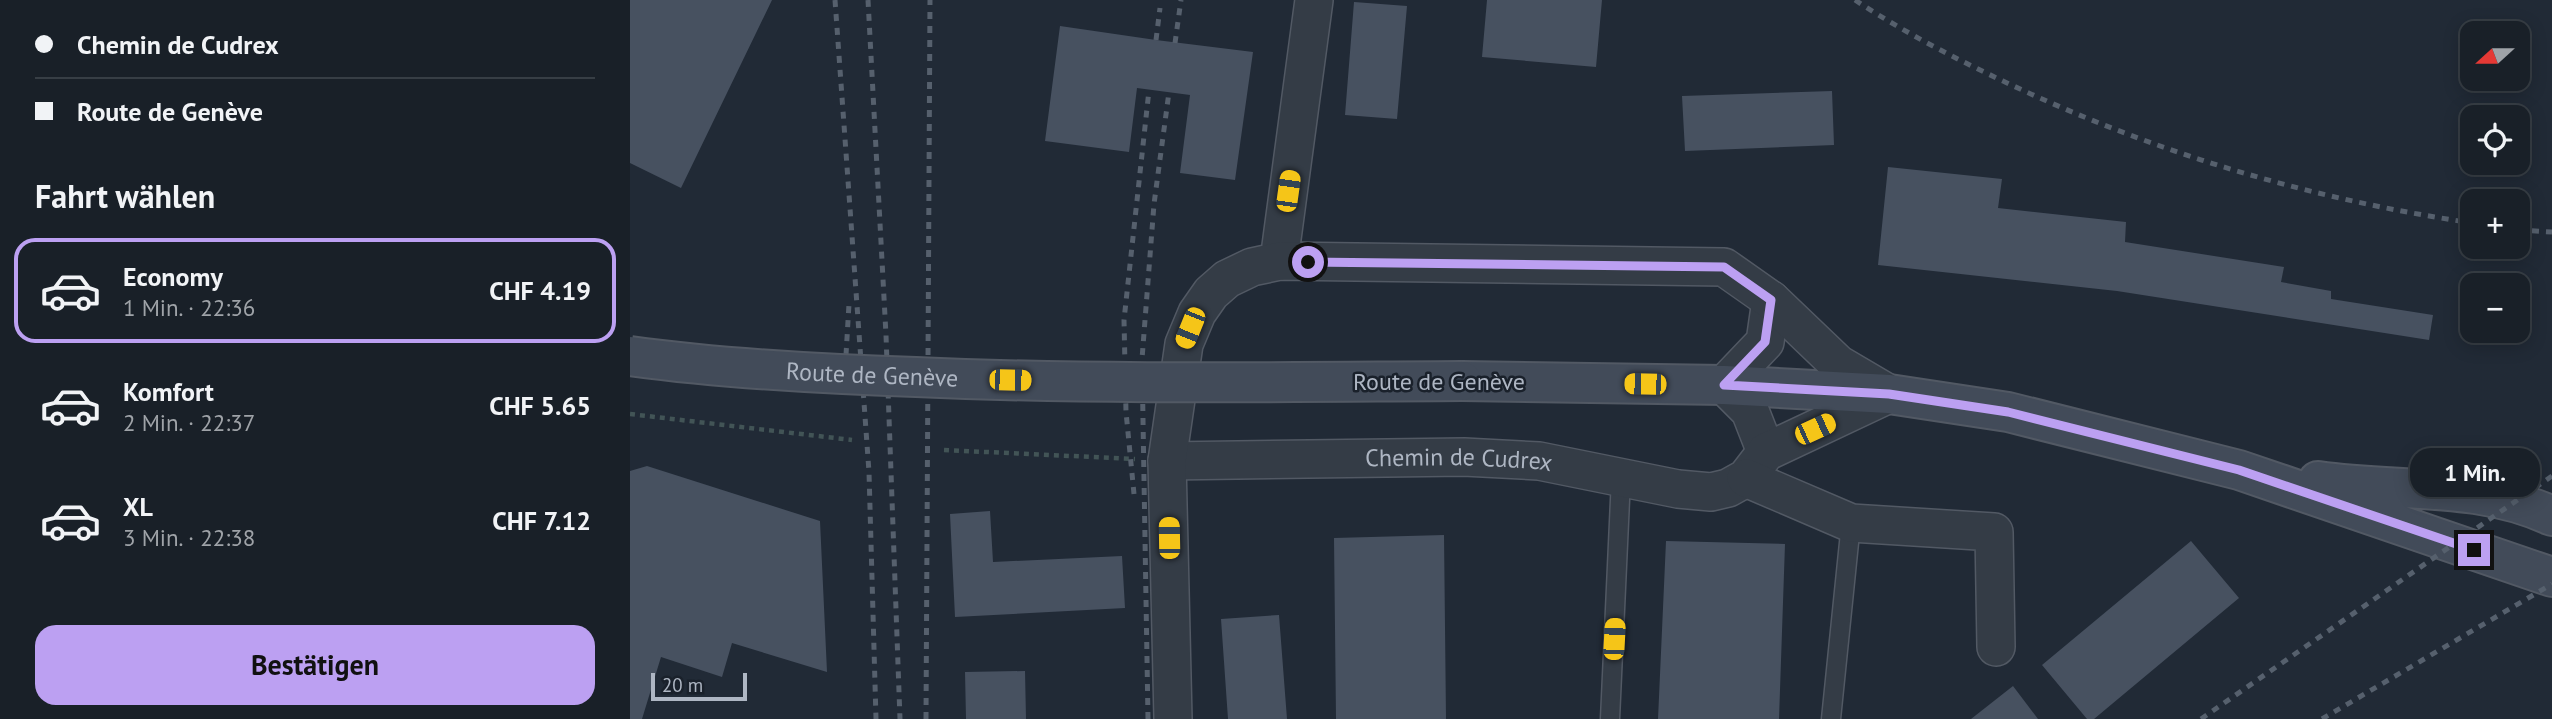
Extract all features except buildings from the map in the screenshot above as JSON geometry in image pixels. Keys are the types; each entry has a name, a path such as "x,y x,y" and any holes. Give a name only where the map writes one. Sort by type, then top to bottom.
{"main road":[{"name":"Route de Genève","path":"630,356 821,374 984,380 1724,385 1889,394 2008,412 2239,470 2552,577"},
{"name":"Route de Genève","path":"2239,470 2339,485 2489,494 2552,516"}],"street":[{"path":"1280,261 1314,0"},
{"path":"1173,719 1167,461 1184,344 1197,313 1211,293 1227,279 1252,267 1280,261 1724,267 1771,300 1838,364 1889,394"},
{"path":"1771,300 1765,342 1724,385 1750,411 1756,465 1851,523 1994,532 1996,647"},
{"name":"Chemin de Cudrex","path":"1167,461 1464,457 1539,461 1621,478 1711,492 1728,488 1756,465 1889,394"}],"lane":[{"path":"1610,719 1621,478"},
{"path":"1831,719 1851,523"}],"path":[{"path":"630,414 852,440"},
{"path":"944,450 1167,461"}],"railway":[{"path":"835,0 869,472 876,719"},
{"path":"868,0 886,335 900,719"},
{"path":"926,719 930,0"},
{"path":"1175,43 1181,0"},
{"path":"1855,0 1965,63 2116,130 2232,170 2292,186 2351,201 2460,221"},
{"path":"1156,40 1160,8"},
{"path":"1134,494 1126,412 1124,320 1149,90"},
{"path":"1148,719 1142,359 1154,204 1169,92"},
{"path":"2530,231 2552,232"},
{"path":"846,355 849,304"},
{"path":"2201,719 2552,476"},
{"path":"2322,719 2552,584"}],"route":[{"path":"1308,262 1724,267 1771,300 1765,342 1724,385 1889,394 2008,412 2239,470 2474,550"}]}
